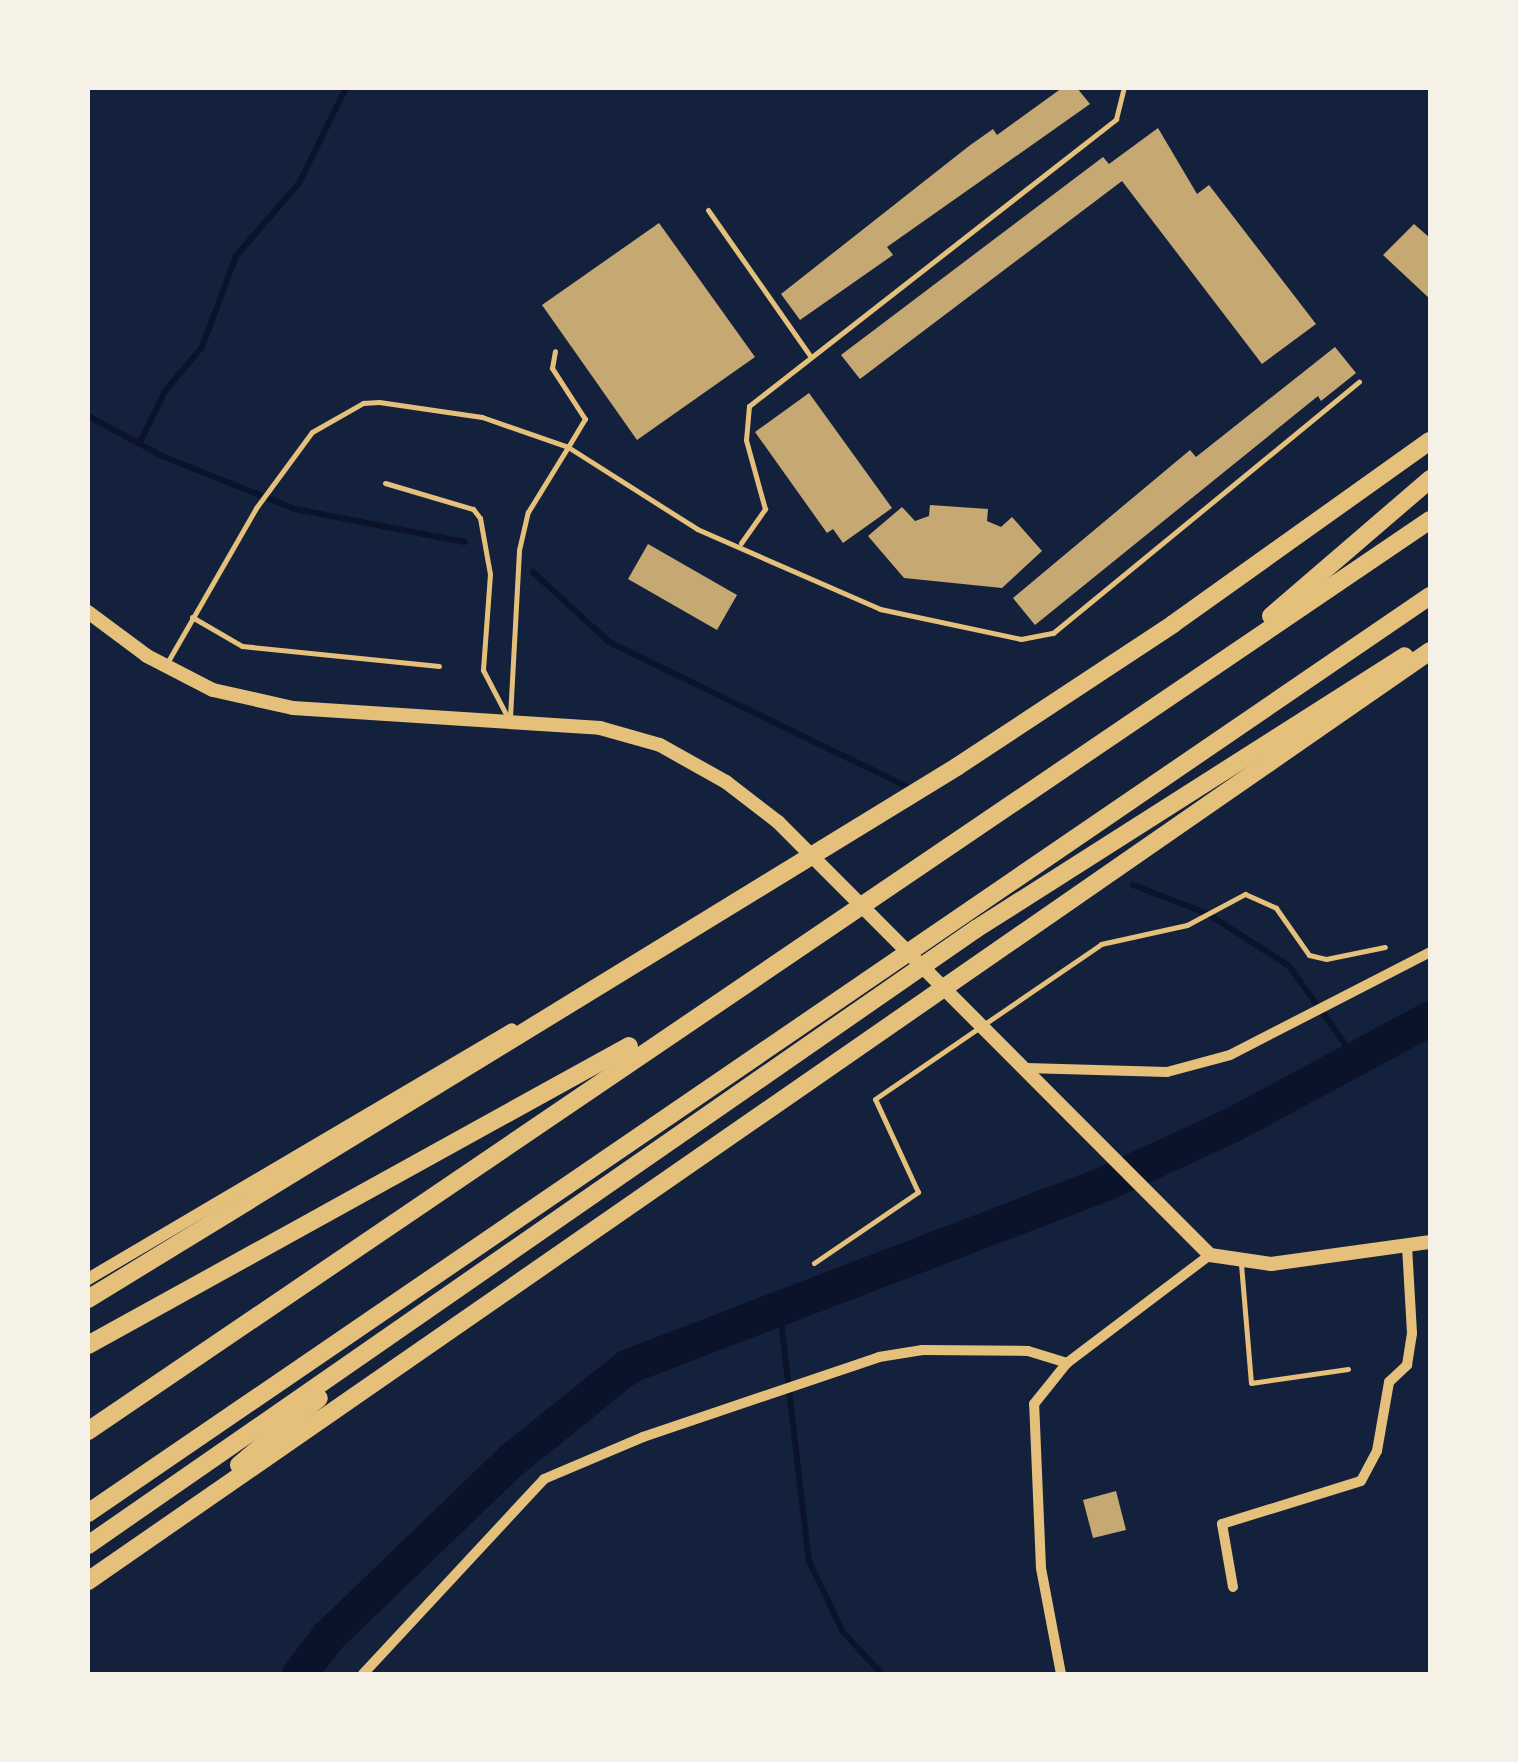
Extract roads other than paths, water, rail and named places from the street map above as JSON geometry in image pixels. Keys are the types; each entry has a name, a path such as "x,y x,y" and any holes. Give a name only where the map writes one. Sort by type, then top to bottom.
{"highway":[{"path":"88,1299 958,766 1173,624 1430,440"},
{"path":"1206,672 1430,479"},
{"path":"88,1431 714,1000 1430,520"},
{"path":"88,1514 1430,596"},
{"path":"88,1545 976,929 1430,640"},
{"path":"1138,823 1430,651"},
{"path":"88,1581 1140,858 1430,651"},
{"path":"88,1345 714,1000"},
{"path":"88,1596 432,1307"}],"main road":[{"path":"88,612 166,666 213,690 293,708 600,728 660,745 726,782 810,853 1210,1256 1271,1264 1430,1242"}],"street":[{"path":"88,1280 810,853"},
{"path":"1026,1068 1077,1073 1167,1072 1230,1055 1430,952"},
{"path":"1234,1587 1222,1524 1361,1481 1376,1451 1389,1382 1407,1365 1412,1332 1407,1246"},
{"path":"1061,1674 1042,1568 1030,1422 1044,1385 1066,1363 1210,1256"},
{"path":"364,1674 544,1479 786,1386 922,1350 1028,1350 1066,1363"}],"lane":[{"path":"741,544 765,509 744,422 749,406 809,354 1116,119 1124,88"},
{"path":"708,210 809,354"},
{"path":"510,720 519,550 528,512 585,418 552,368 555,351"},
{"path":"166,666 278,473 312,432 363,404 379,402 482,417 568,447 698,529 741,544 880,609 984,635 1021,639 1053,633 1359,382"},
{"path":"385,482 473,509 480,518 490,574 483,670 510,720"},
{"path":"192,617 242,646 439,666"},
{"path":"814,1263 918,1192 875,1099 1101,944 1128,933 1187,925 1245,894 1262,896 1308,955 1326,959 1385,947"},
{"path":"1240,1261 1250,1382 1348,1369"}],"waterway":[{"path":"139,444 165,391 202,347 236,256 299,183 346,88"},
{"path":"88,416 162,456 295,509 465,542"},
{"path":"533,572 609,642 906,786"},
{"path":"1133,885 1208,914 1289,966 1355,1058"},
{"path":"299,1674 328,1636 511,1460 628,1366 1103,1184 1233,1124 1430,1018"},
{"path":"779,1303 809,1561 843,1632 882,1674"}]}
